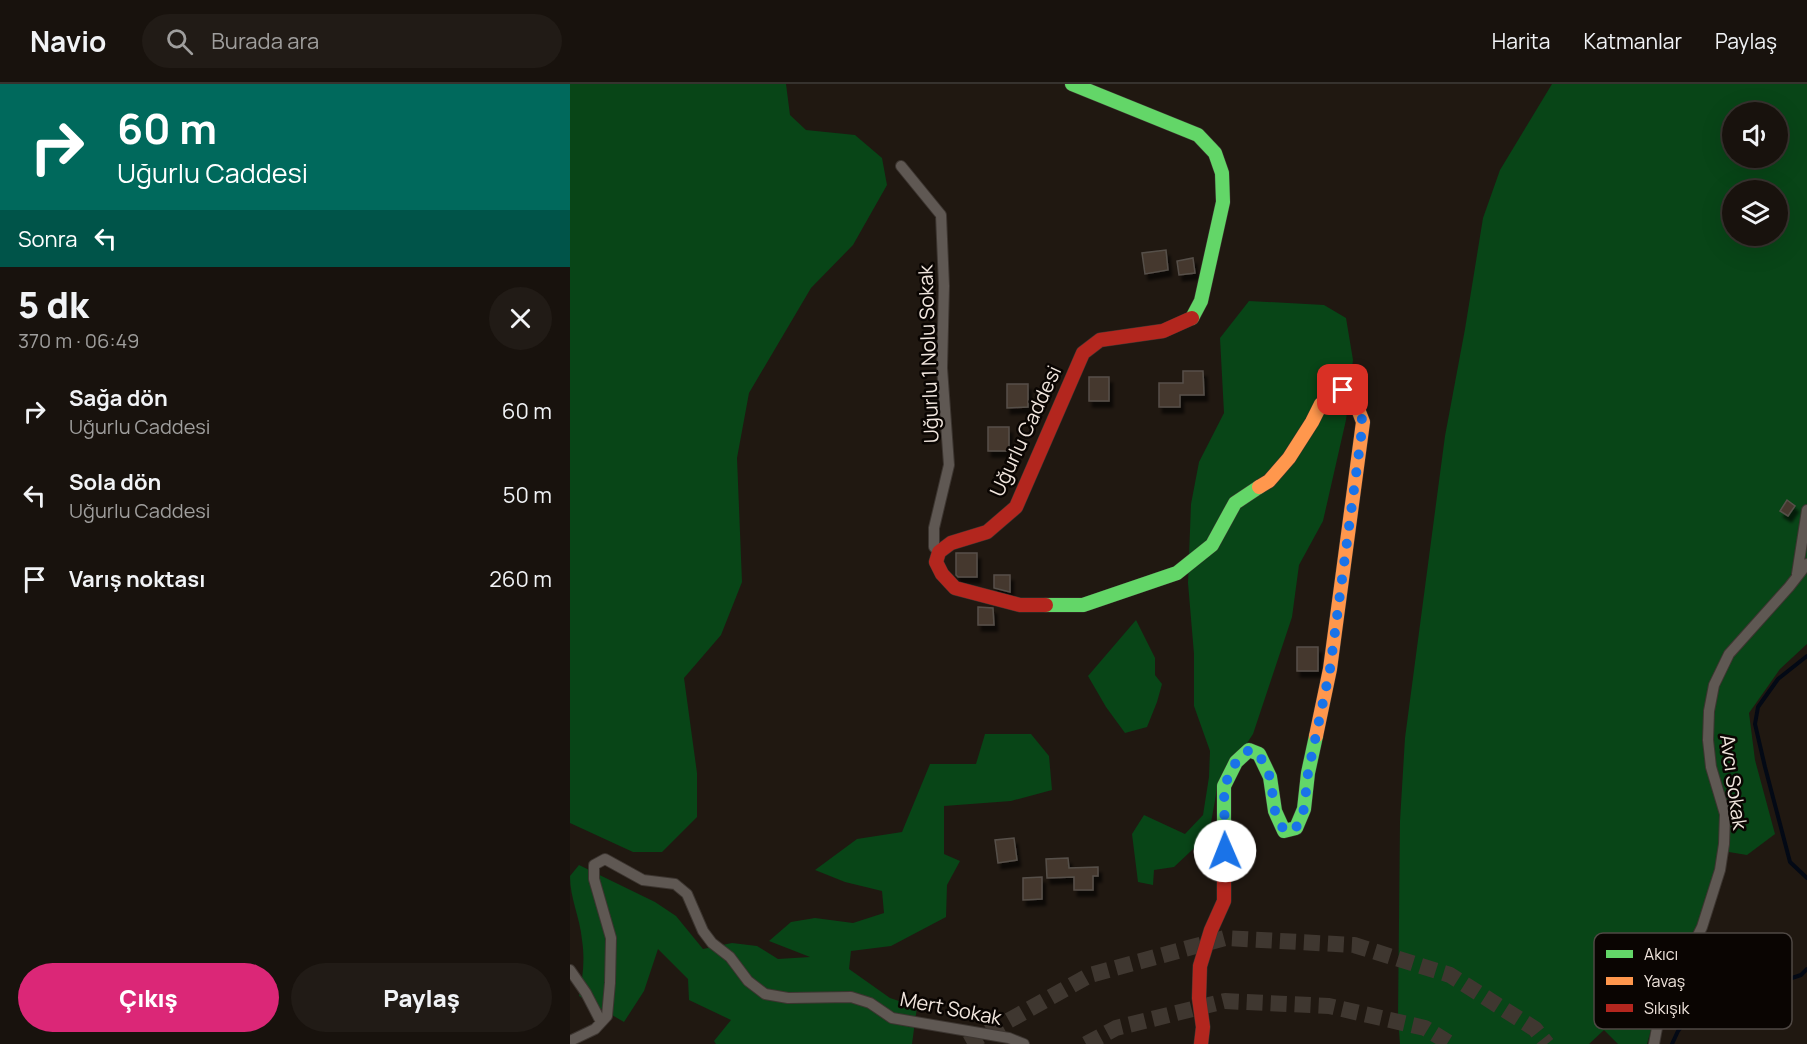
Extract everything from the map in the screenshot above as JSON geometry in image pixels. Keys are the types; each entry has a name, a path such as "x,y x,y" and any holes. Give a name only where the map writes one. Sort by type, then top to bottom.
{"street":[{"name":"Uğurlu Caddesi","path":"939,552 951,543 987,532 1016,507 1083,353 1100,340 1163,331 1193,316 1201,301 1223,202 1222,173 1215,153 1197,135 1072,84"},
{"name":"Uğurlu 1 Nolu Sokak","path":"901,165 941,214 944,286 942,368 949,465 934,528 934,547 939,552"},
{"path":"939,552 936,562 942,574 956,588 1020,606 1083,605 1177,573 1212,545 1235,503 1269,480 1289,458 1321,404 1343,390 1356,404 1363,422 1330,669 1308,773 1304,809 1296,828 1284,831 1275,811 1270,777 1259,754 1249,750 1236,762 1224,786 1224,901 1211,930 1200,966 1199,998 1203,1027 1201,1044"},
{"path":"1797,578 1807,510"},
{"name":"Avcı Sokak","path":"1699,933 1720,870 1725,844 1725,814 1711,767 1708,740 1709,711 1714,685 1729,654 1807,564"},
{"name":"Mert Sokak","path":"601,1022 607,1016 611,938 594,879 594,865 605,860 643,880 675,884 687,894 703,931 712,943 730,957 748,981 765,994 788,998 851,997 870,1003 892,1018 1009,1038 1024,1044"},
{"path":"570,970 586,993 601,1022 595,1029 570,1041"},
{"name":"Avcı Sokak","path":"1654,1044 1657,1029"}],"green space":[{"path":"570,84 786,84 790,115 806,130 855,135 882,158 887,185 853,245 811,288 749,393 737,458 742,582 721,635 684,678 697,773 697,817 662,852 633,852 570,823"},
{"path":"1552,84 1807,84 1807,644 1780,669 1749,713 1755,760 1775,834 1747,855 1729,852 1718,860 1695,933 1594,933 1594,1029 1651,1029 1647,1044 1618,1044 1604,1030 1589,1044 1400,1044 1398,1017 1400,821 1405,738 1445,436 1483,218 1500,170"},
{"path":"1249,301 1324,305 1346,318 1353,360 1346,420 1323,521 1299,565 1292,617 1253,734 1217,789 1209,834 1174,867 1154,870 1153,885 1138,882 1132,834 1144,815 1185,834 1203,815 1209,777 1210,751 1194,706 1194,654 1188,583 1191,504 1199,462 1224,413 1220,338"},
{"path":"1136,620 1155,658 1155,675 1162,684 1147,727 1125,733 1088,676"},
{"path":"985,734 1031,734 1049,756 1052,790 1011,801 944,806 944,854 960,861 947,885 946,917 891,946 851,951 849,969 890,998 917,1007 912,1044 716,1044 714,1041 731,1020 689,1000 688,979 658,949 644,991 624,1022 579,996 582,982 583,947 570,876 579,865 655,902 676,916 703,949 732,943 757,946 778,959 810,957 769,941 791,922 815,918 853,923 884,913 882,891 845,882 815,870 857,839 902,832 930,764 976,764"}],"building":[{"path":"1166,250 1168,270 1145,274 1142,253"},
{"path":"1193,258 1195,273 1179,275 1177,261"},
{"path":"1183,371 1203,371 1204,395 1180,395 1180,407 1159,407 1159,383 1183,383"},
{"path":"1089,377 1109,377 1109,401 1089,401"},
{"path":"1007,384 1028,384 1028,407 1007,408"},
{"path":"988,427 1009,427 1009,451 988,451"},
{"path":"1787,500 1795,506 1788,516 1780,511"},
{"path":"956,553 977,553 977,577 958,577 956,575"},
{"path":"994,575 1010,575 1010,592 994,588"},
{"path":"978,607 993,608 994,625 978,625"},
{"path":"1297,647 1318,647 1318,671 1297,671"},
{"path":"1014,838 1017,860 998,863 995,840"},
{"path":"1068,858 1069,868 1098,867 1098,876 1093,876 1093,890 1074,890 1074,877 1047,878 1046,859"},
{"path":"1042,877 1042,899 1023,900 1023,878"}],"waterway":[{"path":"1807,656 1778,679 1758,707 1755,724 1790,862 1807,878"},
{"path":"1792,978 1801,975 1807,969"},
{"path":"1672,1044 1680,1029"}],"tunnel":[{"path":"967,1044 1090,975 1225,938 1354,945 1450,975 1535,1029 1547,1044"},
{"path":"1086,1044 1116,1028 1225,1001 1329,1006 1425,1028 1451,1044"}],"traffic: fast":[{"path":"1072,84 1198,135 1215,153 1222,173 1223,202 1201,301 1192,318"},
{"path":"1046,605 1083,605 1177,573 1212,545 1235,503 1259,487"},
{"path":"1224,864 1224,786 1236,762 1249,750 1259,754 1270,777 1275,811 1284,831 1296,828 1304,809 1308,773 1316,736"}],"traffic: slow":[{"path":"1259,487 1269,481 1289,458 1321,404 1343,389 1356,404 1363,422 1330,669 1316,736"}],"traffic: jam":[{"path":"1046,605 1020,605 955,588 942,574 936,562 939,552 951,543 987,532 1016,507 1083,353 1100,340 1163,331 1192,318"},
{"path":"1201,1044 1203,1027 1199,998 1200,966 1211,930 1224,901 1224,864"}],"route":[{"path":"1225,851 1224,786 1236,762 1249,750 1259,754 1270,777 1275,811 1284,831 1296,828 1304,809 1308,773 1330,669 1363,422 1356,404 1343,390"}]}
